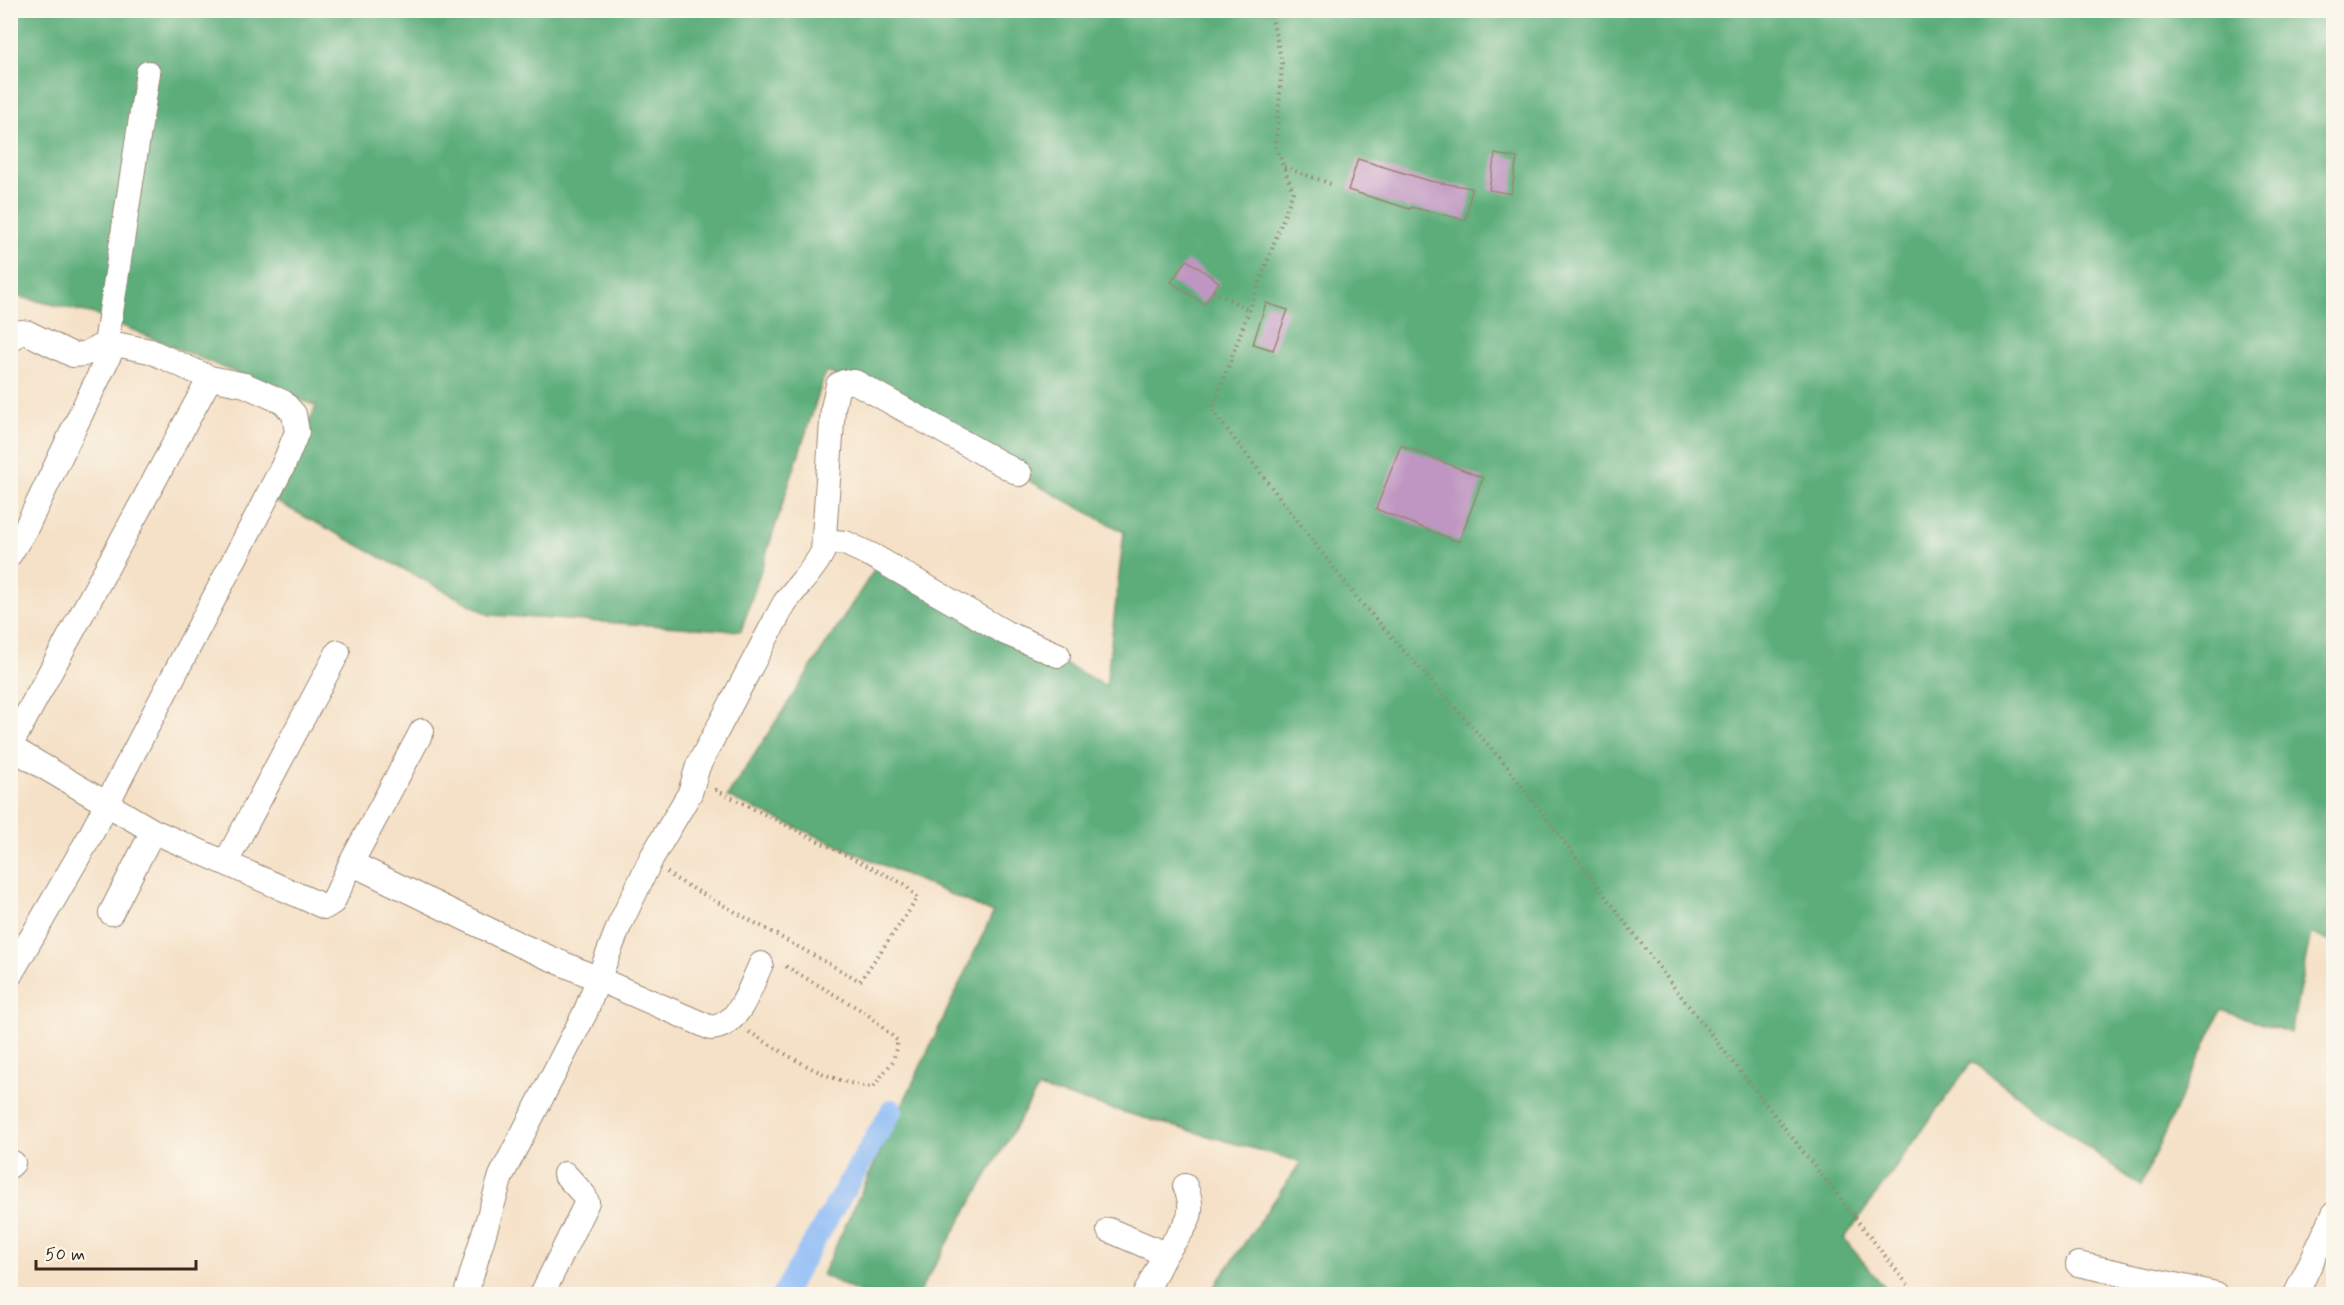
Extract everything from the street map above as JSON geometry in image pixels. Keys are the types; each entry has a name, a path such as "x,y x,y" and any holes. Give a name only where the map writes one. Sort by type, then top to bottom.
{"street":[{"path":"10,554 26,528 110,345 148,73"},
{"path":"10,340 21,332 28,333 73,355 84,354 110,345 150,351 210,378 245,385 284,402 294,414 297,432 110,807 10,975"},
{"path":"210,378 10,747 146,827 325,907 333,902 351,863 422,730"},
{"path":"466,1294 501,1176 585,1014 619,926 664,864 698,766 784,604 819,561 824,541 833,408 838,385 844,382 855,382 1020,474"},
{"path":"824,541 845,543 1006,633 1058,655"},
{"path":"226,862 338,652"},
{"path":"111,913 146,827"},
{"path":"351,863 520,945 711,1028 719,1027 730,1021 741,1007 761,964"},
{"path":"542,1294 587,1202 584,1195 565,1174"},
{"path":"1145,1294 1165,1254 1191,1215 1192,1205 1185,1186"},
{"path":"2296,1294 2334,1214"},
{"path":"1110,1230 1165,1254"},
{"path":"2078,1264 2216,1294"}],"path":[{"path":"1270,10 1282,63 1276,147 1293,192 1212,410 1358,598 1506,765 1692,1010 1915,1294"},
{"path":"1284,166 1334,185"},
{"path":"1213,291 1249,310"},
{"path":"664,864 674,879 860,981 918,898 904,884 716,790 710,800"},
{"path":"730,1021 818,1072 853,1085 873,1088 893,1061 898,1041 866,1013 766,955 761,964"}],"green space":[{"path":"11,11 2333,11 2333,943 2311,933 2291,1033 2221,1010 2140,1186 1972,1061 1844,1239 1890,1294 1209,1294 1301,1162 1038,1088 918,1294 862,1294 822,1275 993,913 727,797 878,564 1106,686 1124,532 826,371 741,631 490,615 275,501 316,406 94,314 11,295"}],"building":[{"path":"1495,154 1517,158 1511,194 1489,190"},
{"path":"1358,159 1430,181 1472,188 1466,220 1411,207 1410,209 1348,190"},
{"path":"1187,260 1219,282 1204,304 1171,282"},
{"path":"1266,303 1288,310 1273,350 1253,344"},
{"path":"1401,445 1483,478 1459,542 1376,509"}],"waterway":[{"path":"783,1294 892,1110"}]}
